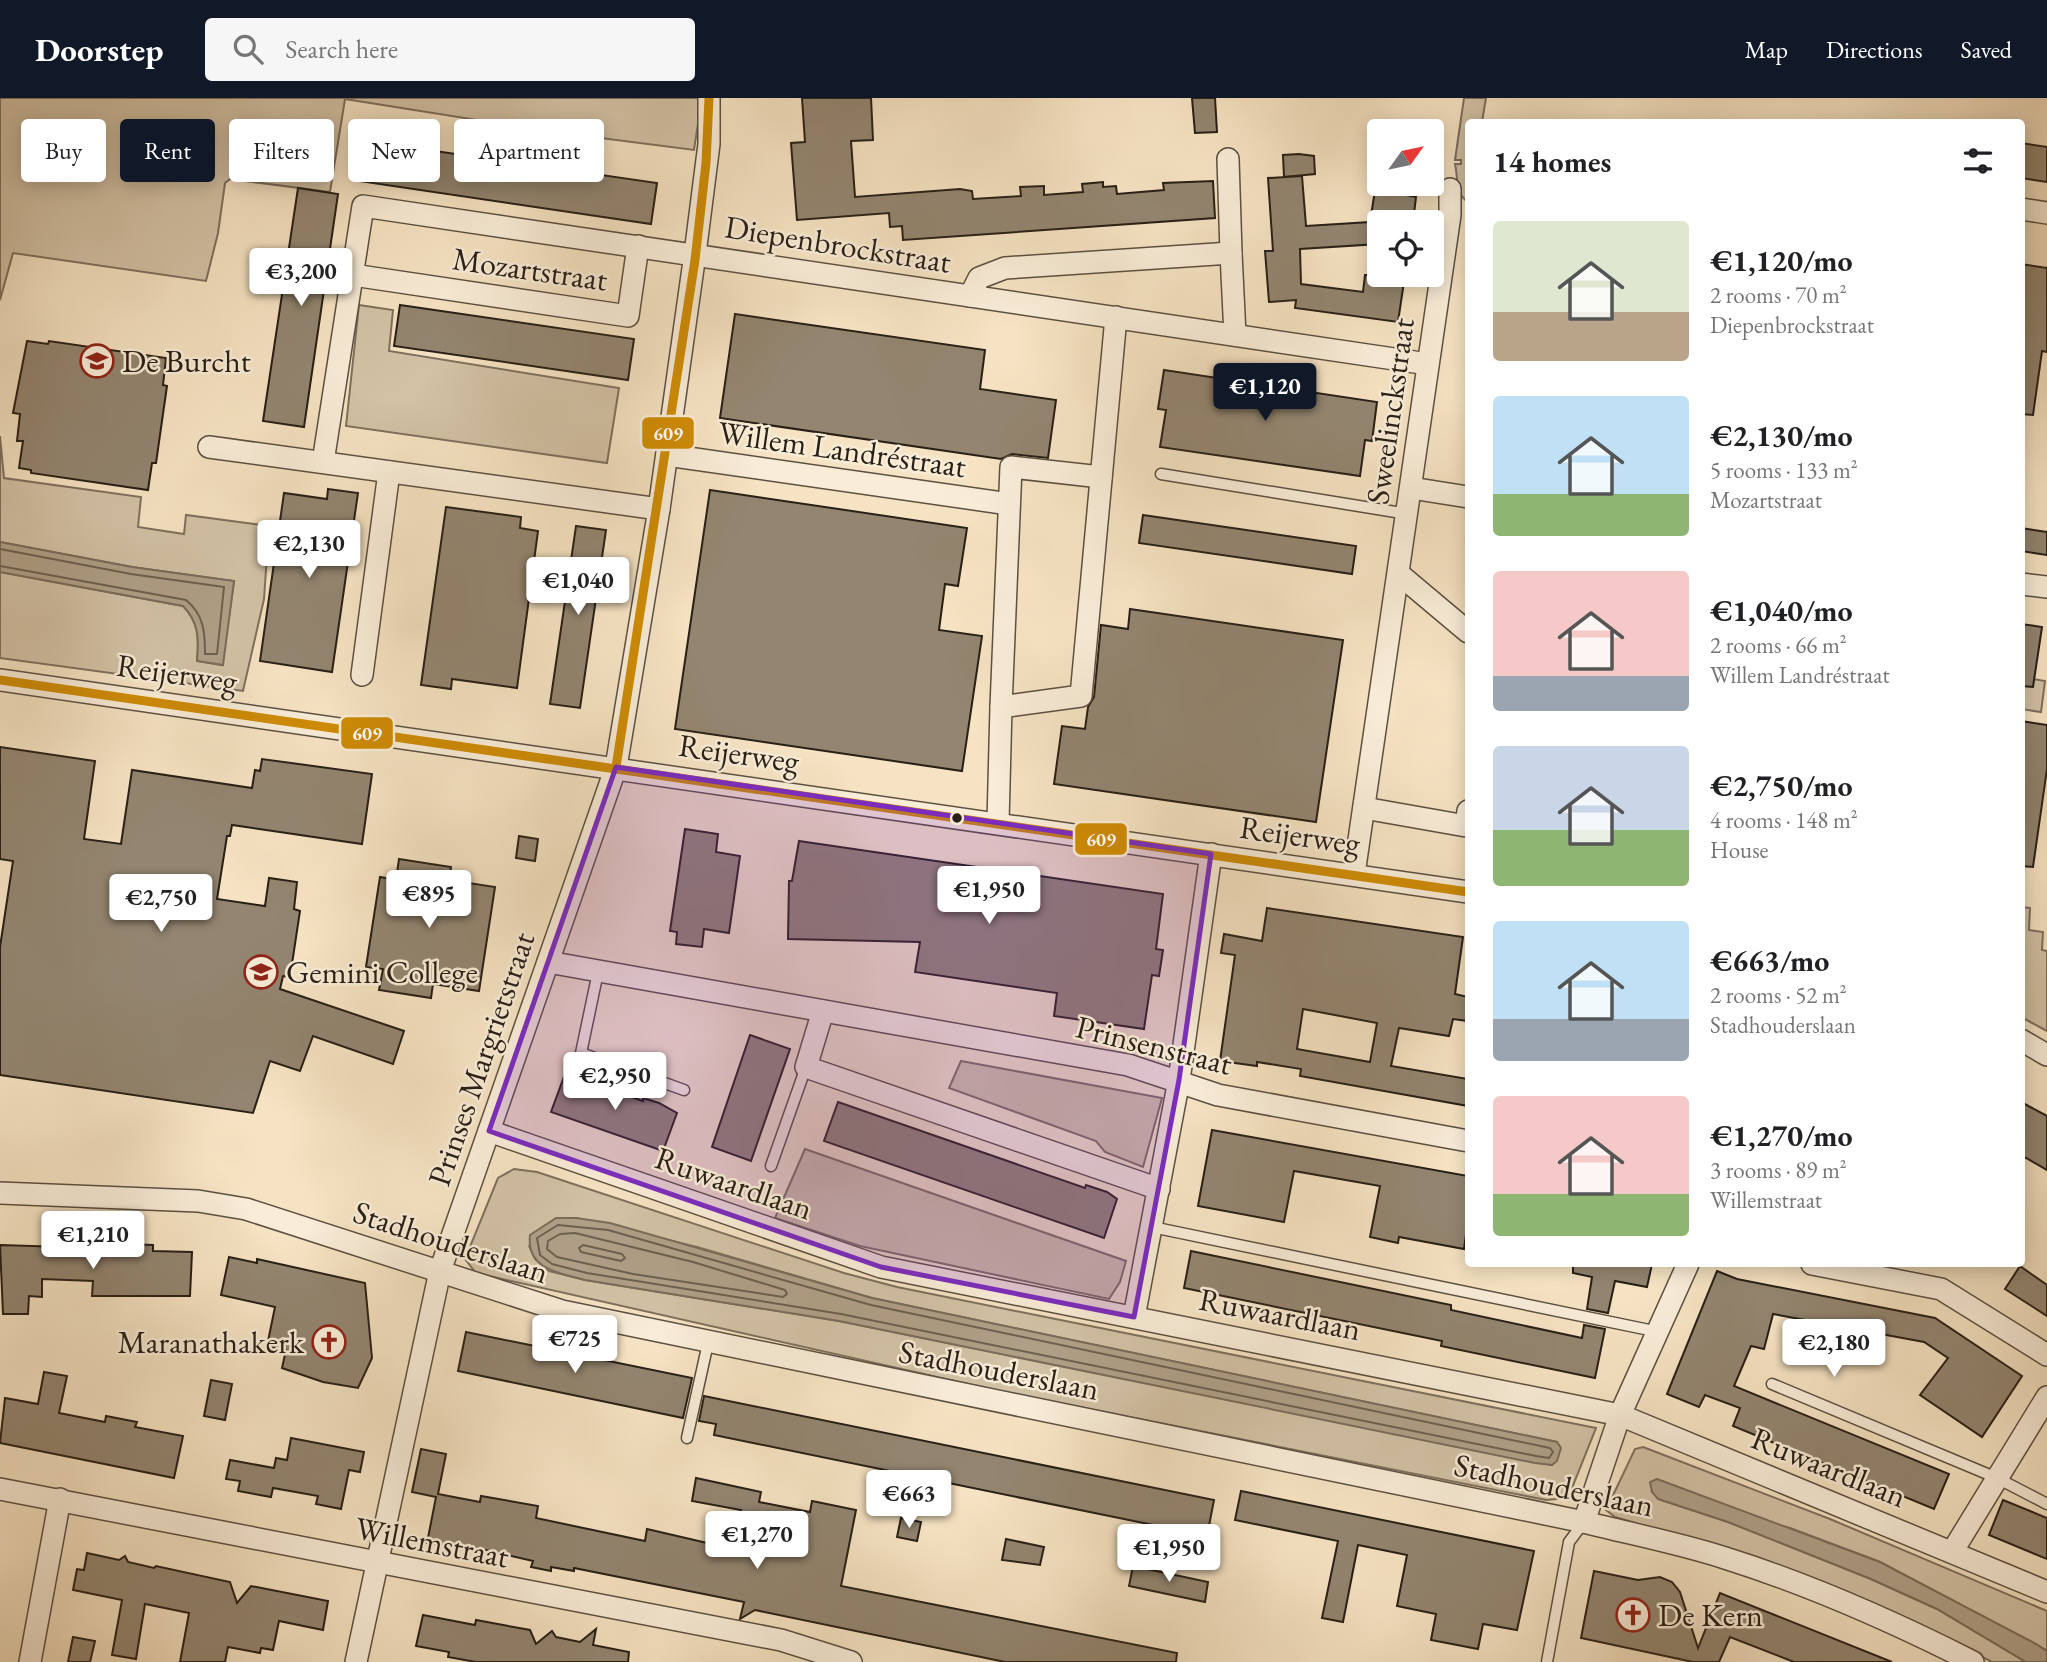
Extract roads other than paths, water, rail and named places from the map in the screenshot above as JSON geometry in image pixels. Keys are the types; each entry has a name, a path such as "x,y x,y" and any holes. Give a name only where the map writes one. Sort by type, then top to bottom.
{"street":[{"path":"616,767 659,509 695,254 709,144 709,98"},
{"path":"1228,159 1235,335"},
{"name":"Sweelinckstraat","path":"1354,874 1428,364 1459,217 1450,189"},
{"name":"Mozartstraat","path":"323,462 363,206 695,254"},
{"path":"2025,210 2047,213"},
{"name":"Mozartstraat","path":"353,275 628,316 638,246"},
{"name":"Diepenbrockstraat","path":"970,296 979,278 1005,268 1231,253"},
{"name":"Diepenbrockstraat","path":"695,254 1428,364"},
{"path":"1000,707 1081,696 1116,317"},
{"path":"209,447 659,509"},
{"name":"Willem Landréstraat","path":"667,455 1009,505"},
{"path":"998,822 1000,707 1011,467 1101,477"},
{"path":"362,675 389,472"},
{"path":"1412,488 1465,497"},
{"path":"1399,574 1465,629"},
{"path":"2025,584 2047,587"},
{"name":"Reijerweg","path":"0,680 1465,892"},
{"name":"Prinses Margrietstraat","path":"356,1662 440,1271 616,767"},
{"path":"1364,808 1465,826"},
{"path":"1134,1317 1179,1080 1211,854"},
{"name":"Prinsenstraat","path":"548,961 1128,1065 1218,1095 1465,1140"},
{"path":"823,1011 806,1067 1159,1189"},
{"path":"2025,1042 2047,1055"},
{"name":"Ruwaardlaan","path":"489,1131 881,1267 1620,1415 2047,1592"},
{"name":"Stadhouderslaan","path":"0,1193 198,1201 246,1209 562,1311 1584,1522 1724,1558 1818,1590 1885,1618 1973,1662"},
{"path":"1584,1522 1620,1415 1687,1267"},
{"path":"1827,1267 1941,1289 2047,1356"},
{"path":"1952,1552 2047,1397"},
{"name":"Willemstraat","path":"0,1489 781,1640 851,1662"},
{"path":"30,1662 60,1499"}],"lane":[{"path":"1161,474 1408,514"},
{"path":"598,972 581,1053 684,1090"},
{"path":"771,1166 806,1067"},
{"path":"1152,1227 1659,1332"},
{"path":"687,1438 708,1343"},
{"path":"1772,1384 1997,1478 2047,1504"},
{"path":"1547,1662 1569,1542 1584,1522"}],"water":[{"path":"0,542 132,567 234,581 223,665 197,661 197,631 183,606 0,572"},
{"path":"556,1218 610,1223 872,1298 1557,1442 1561,1448 1557,1461 1552,1465 1535,1463 839,1321 585,1280 546,1268 533,1255 530,1235"},
{"path":"1657,1479 1880,1562 2036,1644 2047,1651 2047,1662 2026,1662 1937,1609 1871,1579 1728,1522 1658,1499 1652,1492 1650,1482"}],"place":[{"name":"De Burcht","path":"97,361"},
{"name":"Gemini College","path":"261,972"},
{"name":"Maranathakerk","path":"329,1342"},
{"name":"De Kern","path":"1633,1615"}]}
